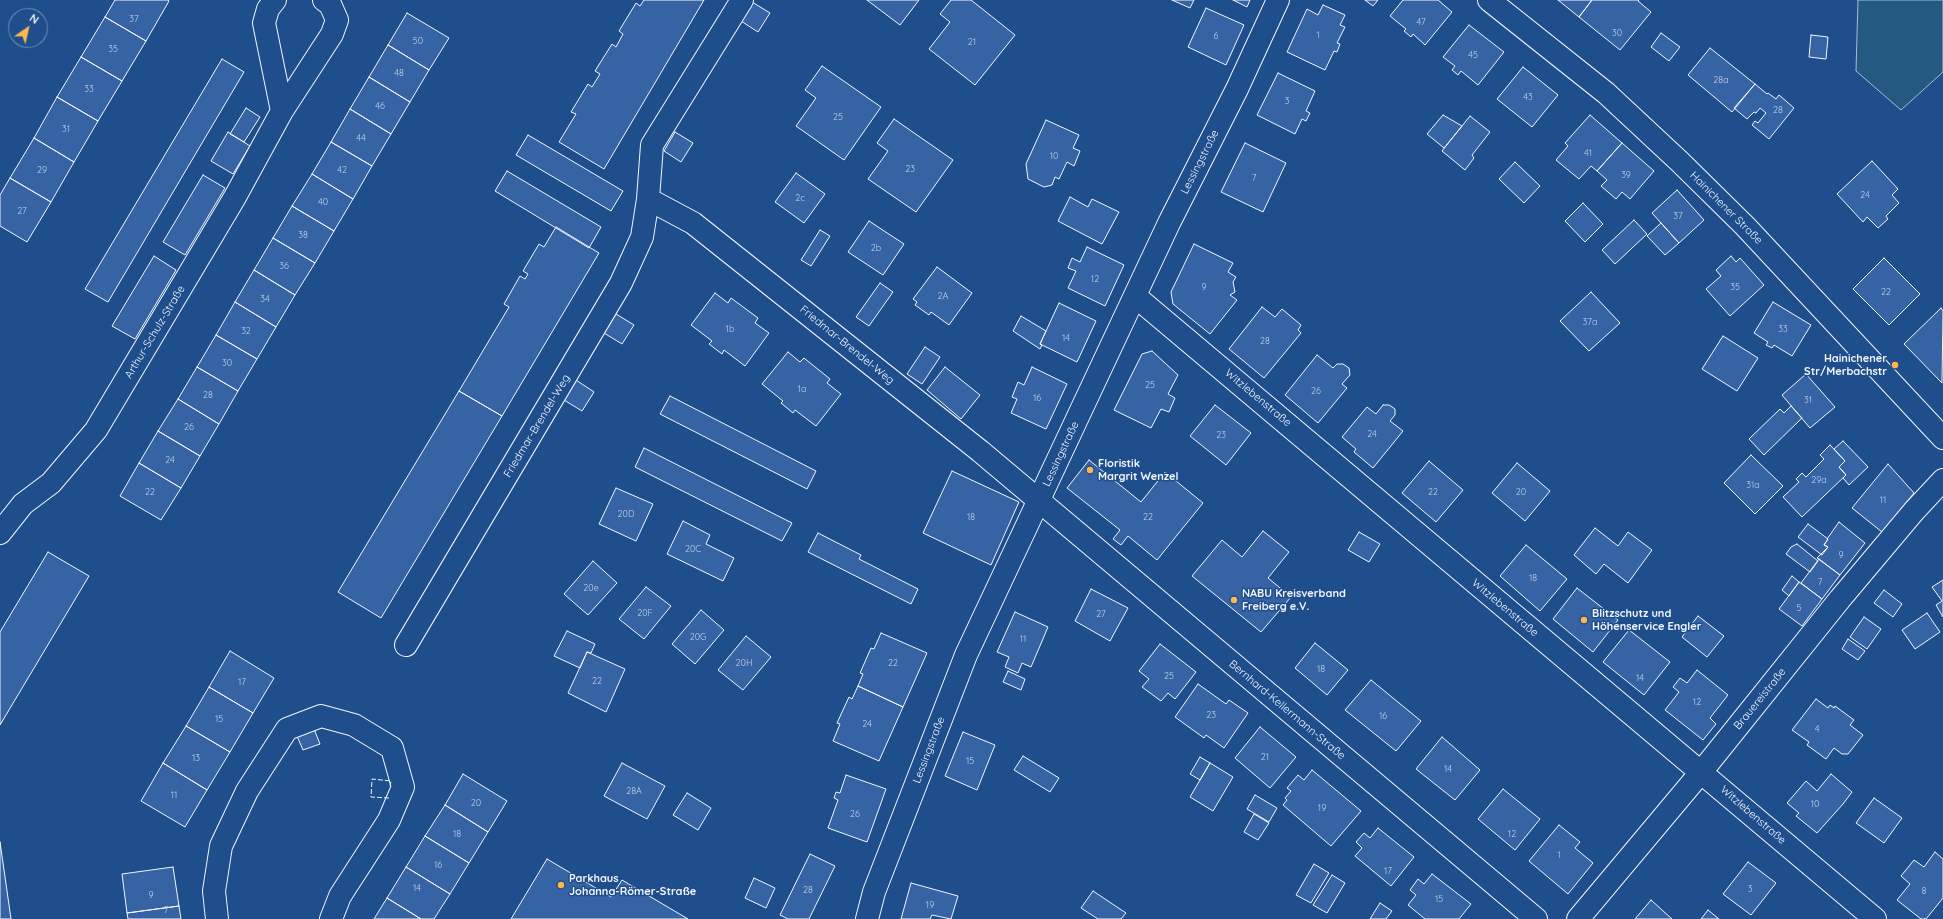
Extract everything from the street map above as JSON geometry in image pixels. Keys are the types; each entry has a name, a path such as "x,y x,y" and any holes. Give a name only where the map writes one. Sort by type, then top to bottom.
{"street":[{"path":"276,0 268,9 264,23 282,111"},
{"name":"Arthur-Schulz-Straße","path":"0,533 23,504 51,483 96,430 236,197 282,111 332,34 337,20 330,4 324,0"},
{"name":"Friedmar-Brendel-Weg","path":"406,645 621,283 642,237 648,200 652,145 742,0"},
{"name":"Lessingstraße","path":"867,919 874,892 966,655 1169,223 1238,89 1278,0"},
{"name":"Hainichener Straße","path":"1489,0 1606,93 1679,161 1745,226 1943,438"},
{"name":"Friedmar-Brendel-Weg","path":"648,200 693,223 980,451 1038,502"},
{"name":"Witzlebenstraße","path":"1135,296 1253,394 1407,526 1702,771 1875,919"},
{"name":"Brauereistraße","path":"1578,919 1702,771 1840,599 1943,480"},
{"name":"Bernhard-Kellermann-Straße","path":"1038,502 1536,919"},
{"path":"217,919 214,891 221,846 247,791 287,729 321,716 354,725 392,748 403,787 389,820 340,896 331,919"}],"shaded area":[{"path":"1858,0 1943,0 1943,72 1901,110 1856,71"}],"building":[{"path":"115,0 169,1 146,41 105,17"},
{"path":"644,0 704,0 604,169 559,142 576,114 571,112 588,84 592,87 600,74 595,71 612,44 616,47 623,34 619,31 636,3 640,6"},
{"path":"867,0 919,0 900,25"},
{"path":"951,0 971,0 1015,35 975,85 929,49 950,22 940,14"},
{"path":"1172,0 1194,0 1190,8"},
{"path":"1233,0 1250,0 1247,7"},
{"path":"1365,0 1378,0 1373,6"},
{"path":"1403,0 1438,0 1452,12 1425,45 1413,34 1411,37 1404,31 1406,29 1390,16"},
{"path":"1558,0 1592,0 1579,17"},
{"path":"1592,0 1639,0 1638,1 1651,12 1620,50 1579,17"},
{"path":"752,2 770,13 758,32 741,21"},
{"path":"1323,5 1345,15 1340,25 1345,27 1337,43 1340,44 1337,52 1334,51 1325,70 1287,52 1307,9 1318,15"},
{"path":"1206,8 1244,25 1226,65 1188,47"},
{"path":"407,13 449,38 429,70 388,45"},
{"path":"105,17 146,41 122,81 81,57"},
{"path":"1469,25 1504,52 1478,85 1461,71 1458,75 1452,70 1455,66 1443,57"},
{"path":"1661,33 1680,47 1669,61 1651,47"},
{"path":"1811,35 1828,37 1826,59 1809,57"},
{"path":"388,45 429,70 410,102 369,77"},
{"path":"1710,48 1755,84 1732,112 1688,75"},
{"path":"81,57 122,81 98,121 57,97"},
{"path":"222,59 244,72 108,302 85,289"},
{"path":"822,66 881,107 844,160 796,126 816,98 805,90"},
{"path":"1523,67 1558,95 1532,127 1497,99"},
{"path":"1278,73 1315,91 1306,111 1310,113 1306,121 1302,119 1295,134 1257,115"},
{"path":"369,77 410,102 391,134 350,109"},
{"path":"1755,84 1776,99 1779,95 1794,108 1769,139 1752,125 1755,121 1758,123 1766,113 1760,108 1756,113 1754,112 1747,119 1734,108"},
{"path":"57,97 98,121 74,162 34,138"},
{"path":"246,108 260,117 244,142 230,134"},
{"path":"350,109 391,134 372,166 331,142"},
{"path":"1443,115 1462,126 1444,148 1427,134"},
{"path":"1590,115 1622,143 1597,171 1591,166 1579,179 1556,160 1568,146 1565,143"},
{"path":"1470,116 1490,132 1472,155 1474,158 1465,170 1442,151"},
{"path":"894,119 953,160 916,212 868,179 888,151 877,143"},
{"path":"1046,120 1079,135 1073,148 1080,151 1074,166 1067,162 1059,179 1055,177 1052,185 1044,187 1028,179 1026,164"},
{"path":"228,132 250,146 233,174 211,161"},
{"path":"675,132 693,143 681,162 664,151"},
{"path":"528,135 623,191 611,211 516,155"},
{"path":"34,138 74,162 51,202 10,178"},
{"path":"331,142 372,166 353,199 312,174"},
{"path":"1245,143 1286,163 1263,212 1221,192"},
{"path":"1622,143 1654,171 1630,199 1622,192 1616,199 1601,186 1607,180 1597,171"},
{"path":"1872,161 1898,189 1892,195 1899,203 1886,216 1888,219 1878,228 1867,217 1863,222 1837,194"},
{"path":"1515,162 1540,186 1524,203 1499,179"},
{"path":"507,171 601,227 589,248 495,191"},
{"path":"796,173 825,194 804,223 775,202"},
{"path":"312,174 353,199 334,231 292,206"},
{"path":"203,175 225,188 185,255 163,242"},
{"path":"10,178 51,202 27,242 0,226 0,195"},
{"path":"1677,190 1704,220 1679,243 1652,213"},
{"path":"1070,197 1088,207 1092,199 1119,212 1102,244 1058,221"},
{"path":"1583,203 1603,224 1585,242 1565,221"},
{"path":"292,206 334,231 315,263 273,238"},
{"path":"1634,220 1647,234 1615,264 1602,250"},
{"path":"869,221 904,244 883,275 848,252"},
{"path":"1661,223 1679,243 1665,255 1647,236"},
{"path":"556,227 599,253 502,416 459,391 509,307 504,304 520,276 525,279 528,274 523,271 539,244 544,247"},
{"path":"820,230 830,236 811,266 801,260"},
{"path":"273,238 315,263 295,295 254,270"},
{"path":"1194,244 1233,263 1228,272 1236,277 1233,282 1235,292 1230,295 1237,300 1210,334 1173,304 1171,292"},
{"path":"1087,247 1124,265 1105,306 1068,288 1076,271 1068,268 1072,258 1080,262"},
{"path":"154,256 176,270 135,339 112,326"},
{"path":"1731,256 1736,262 1740,258 1764,285 1730,316 1706,289 1721,276 1716,270"},
{"path":"1884,258 1920,294 1889,325 1853,289"},
{"path":"937,267 972,293 949,325 931,312 929,315 915,305 917,302 913,299"},
{"path":"254,270 295,295 276,327 235,302"},
{"path":"880,283 893,292 869,326 856,317"},
{"path":"1591,292 1620,323 1589,351 1560,321"},
{"path":"715,293 728,303 731,298 758,318 755,323 769,333 745,366 724,350 722,354 709,344 712,341 691,325"},
{"path":"235,302 276,327 257,359 216,335"},
{"path":"1773,302 1811,325 1792,356 1774,345 1772,348 1766,345 1768,342 1754,333"},
{"path":"1059,303 1096,321 1077,362 1040,344"},
{"path":"1262,307 1275,317 1282,309 1301,325 1298,330 1301,333 1264,378 1229,349"},
{"path":"1941,308 1943,311 1942,383 1904,344"},
{"path":"616,314 634,325 622,344 604,333"},
{"path":"1021,316 1046,331 1040,344 1042,345 1040,349 1013,331"},
{"path":"216,335 257,359 238,391 197,367"},
{"path":"1723,336 1758,358 1737,391 1702,369"},
{"path":"925,347 940,357 922,384 907,374"},
{"path":"1152,351 1178,375 1168,394 1175,398 1169,412 1161,409 1151,428 1114,410 1142,354"},
{"path":"788,352 800,362 804,358 830,379 827,383 841,394 816,426 795,410 793,413 781,403 783,401 762,384"},
{"path":"1317,355 1333,368 1337,364 1343,364 1349,368 1350,375 1342,384 1347,388 1318,423 1285,395"},
{"path":"197,367 238,391 219,424 178,399"},
{"path":"945,367 980,395 961,419 927,390"},
{"path":"1032,367 1067,384 1046,429 1011,413 1017,399 1012,397 1018,382 1024,385"},
{"path":"1806,374 1835,407 1810,428 1782,395"},
{"path":"576,380 594,392 582,411 564,400"},
{"path":"459,391 502,416 381,618 338,592"},
{"path":"670,396 816,471 807,489 660,414"},
{"path":"178,399 219,424 200,456 158,431"},
{"path":"1215,405 1251,433 1226,465 1190,436"},
{"path":"1383,405 1389,405 1395,409 1395,415 1390,421 1403,431 1373,468 1354,452 1356,449 1342,437 1367,407 1376,414"},
{"path":"1791,406 1802,418 1764,455 1749,439 1780,409 1784,413"},
{"path":"158,431 200,456 181,488 139,463"},
{"path":"1843,441 1868,467 1849,485 1843,478 1846,475 1839,467 1845,461 1834,449"},
{"path":"1830,445 1845,461 1839,467 1846,475 1802,517 1783,497 1799,482 1796,479 1802,473 1806,477 1824,459 1820,455"},
{"path":"644,448 792,523 782,541 635,467"},
{"path":"1751,455 1783,486 1755,514 1724,483"},
{"path":"1089,460 1141,502 1165,472 1203,503 1157,560 1128,536 1121,545 1113,539 1120,530 1067,488"},
{"path":"1429,461 1463,490 1436,522 1402,493"},
{"path":"139,463 181,488 161,520 120,496"},
{"path":"1517,463 1550,491 1525,521 1492,493"},
{"path":"1888,464 1914,493 1882,532 1852,508"},
{"path":"952,471 1019,502 991,565 923,533"},
{"path":"616,488 653,504 636,541 599,524"},
{"path":"683,521 710,535 706,544 734,558 723,581 667,554"},
{"path":"1839,522 1865,543 1840,575 1817,558 1828,547 1824,545"},
{"path":"1808,524 1828,539 1824,545 1828,547 1822,555 1798,537"},
{"path":"1595,528 1618,546 1628,532 1652,550 1628,583 1604,564 1596,574 1574,555"},
{"path":"1263,531 1289,552 1268,578 1291,597 1261,632 1192,576 1222,540 1242,557"},
{"path":"1359,532 1380,544 1369,562 1348,550"},
{"path":"818,533 861,555 859,559 918,589 911,604 808,552"},
{"path":"1797,544 1818,561 1810,572 1786,554 1791,547"},
{"path":"1526,545 1567,579 1540,611 1500,576"},
{"path":"48,552 89,576 0,725 0,632"},
{"path":"1819,559 1840,575 1822,599 1801,583"},
{"path":"593,561 617,583 588,615 564,594"},
{"path":"1792,576 1799,582 1789,596 1782,590"},
{"path":"1943,580 1943,617 1936,605 1942,601 1932,587"},
{"path":"1799,582 1822,599 1802,626 1779,609"},
{"path":"646,587 671,606 644,639 619,619"},
{"path":"1577,588 1618,620 1593,652 1553,619"},
{"path":"1091,589 1128,608 1110,641 1075,621"},
{"path":"1884,590 1902,604 1893,617 1874,603"},
{"path":"701,610 724,630 695,664 672,644"},
{"path":"1015,612 1048,627 1031,667 1022,663 1018,673 1005,667 1009,657 997,652"},
{"path":"1927,613 1940,632 1915,649 1902,630"},
{"path":"1698,616 1724,636 1707,657 1682,637"},
{"path":"1864,617 1881,629 1867,649 1850,637"},
{"path":"1629,630 1670,662 1644,695 1603,662"},
{"path":"567,631 595,644 591,653 587,652 580,668 554,656"},
{"path":"881,633 927,653 903,707 858,686 863,674 860,673 871,648 874,649"},
{"path":"746,636 771,657 743,690 718,670"},
{"path":"1848,639 1865,651 1858,660 1842,649"},
{"path":"1315,643 1348,670 1327,695 1295,668"},
{"path":"1160,644 1196,672 1175,699 1168,693 1161,701 1142,687 1149,679 1139,671"},
{"path":"230,651 274,678 253,713 209,687"},
{"path":"587,652 625,669 606,712 568,693"},
{"path":"1697,670 1728,695 1710,718 1716,724 1703,740 1665,710 1679,692 1673,687 1680,678 1687,683"},
{"path":"1008,671 1025,679 1021,690 1003,682"},
{"path":"1371,680 1421,721 1396,751 1345,710"},
{"path":"1198,684 1226,704 1229,700 1248,713 1224,748 1206,735 1204,738 1175,717"},
{"path":"858,686 903,707 879,761 833,741 840,724 837,723 849,697 852,699"},
{"path":"209,687 253,713 230,752 186,726"},
{"path":"1816,699 1828,708 1830,705 1834,708 1835,706 1854,720 1850,725 1863,735 1848,754 1842,754 1834,748 1826,759 1807,745 1809,742 1792,730"},
{"path":"186,726 230,752 207,790 163,763"},
{"path":"1260,727 1296,757 1270,788 1235,758"},
{"path":"314,729 320,744 303,750 297,736"},
{"path":"963,732 995,745 977,790 945,776"},
{"path":"1442,737 1480,770 1455,800 1416,769"},
{"path":"1023,756 1059,778 1050,792 1014,770"},
{"path":"1200,757 1210,763 1200,780 1190,774"},
{"path":"163,763 207,790 185,827 141,801"},
{"path":"622,763 665,786 647,819 604,796"},
{"path":"1210,763 1233,777 1213,811 1190,797"},
{"path":"1312,770 1361,811 1331,846 1283,805 1287,800 1285,798 1291,791 1287,788 1298,775 1304,780"},
{"path":"463,774 507,801 488,832 445,805"},
{"path":"1831,774 1852,792 1817,833 1796,816 1799,813 1787,803 1806,781 1817,791"},
{"path":"846,775 886,789 867,842 828,828 838,800 834,798 836,792 840,793"},
{"path":"1503,789 1540,819 1515,850 1478,819"},
{"path":"687,793 711,808 698,830 673,815"},
{"path":"1255,795 1277,808 1269,822 1247,809"},
{"path":"1874,798 1902,818 1884,843 1856,823"},
{"path":"445,805 488,832 469,863 425,836"},
{"path":"1254,814 1269,823 1258,840 1244,832"},
{"path":"1559,825 1580,842 1575,848 1593,863 1568,894 1529,861"},
{"path":"1378,828 1414,857 1391,886 1355,856 1362,848 1356,842 1364,833 1370,838"},
{"path":"425,836 469,863 450,894 406,867"},
{"path":"0,842 11,919 0,919"},
{"path":"1935,852 1943,859 1943,898 1926,919 1921,919 1897,900 1910,884 1901,876 1914,860 1924,867"},
{"path":"810,854 835,866 809,919 788,919 780,915"},
{"name":"Parkhaus Johanna-Römer-Straße","path":"547,859 611,897 622,880 688,919 511,919"},
{"path":"1748,862 1776,883 1751,915 1723,894"},
{"path":"1314,864 1329,873 1311,903 1296,895"},
{"path":"173,867 179,906 127,913 122,874"},
{"path":"406,867 450,894 434,919 421,919 387,898"},
{"path":"1432,874 1471,904 1459,919 1425,919 1408,905 1416,895 1410,890 1418,879 1424,884"},
{"path":"1332,875 1345,883 1327,913 1313,905"},
{"path":"754,878 775,888 766,908 745,898"},
{"path":"911,883 958,896 951,919 932,915 930,919 901,919"},
{"path":"1093,891 1126,913 1121,919 1098,919 1081,908"},
{"path":"387,898 421,919 374,919"},
{"path":"1651,900 1672,919 1635,919"},
{"path":"1380,903 1392,911 1386,919 1370,919"},
{"path":"179,906 181,919 128,919 127,913"},
{"path":"1708,910 1719,919 1701,919"}],"fence":[{"path":"389,798 371,797 372,779 391,781 390,786"}],"place":[{"name":"Hainichener Str/Merbachstr","path":"1895,365"},
{"name":"Floristik Margrit Wenzel","path":"1090,470"},
{"name":"NABU Kreisverband Freiberg e.V.","path":"1234,600"},
{"name":"Blitzschutz und Höhenservice Engler","path":"1584,620"},
{"name":"Parkhaus Johanna-Römer-Straße","path":"561,885"}]}
